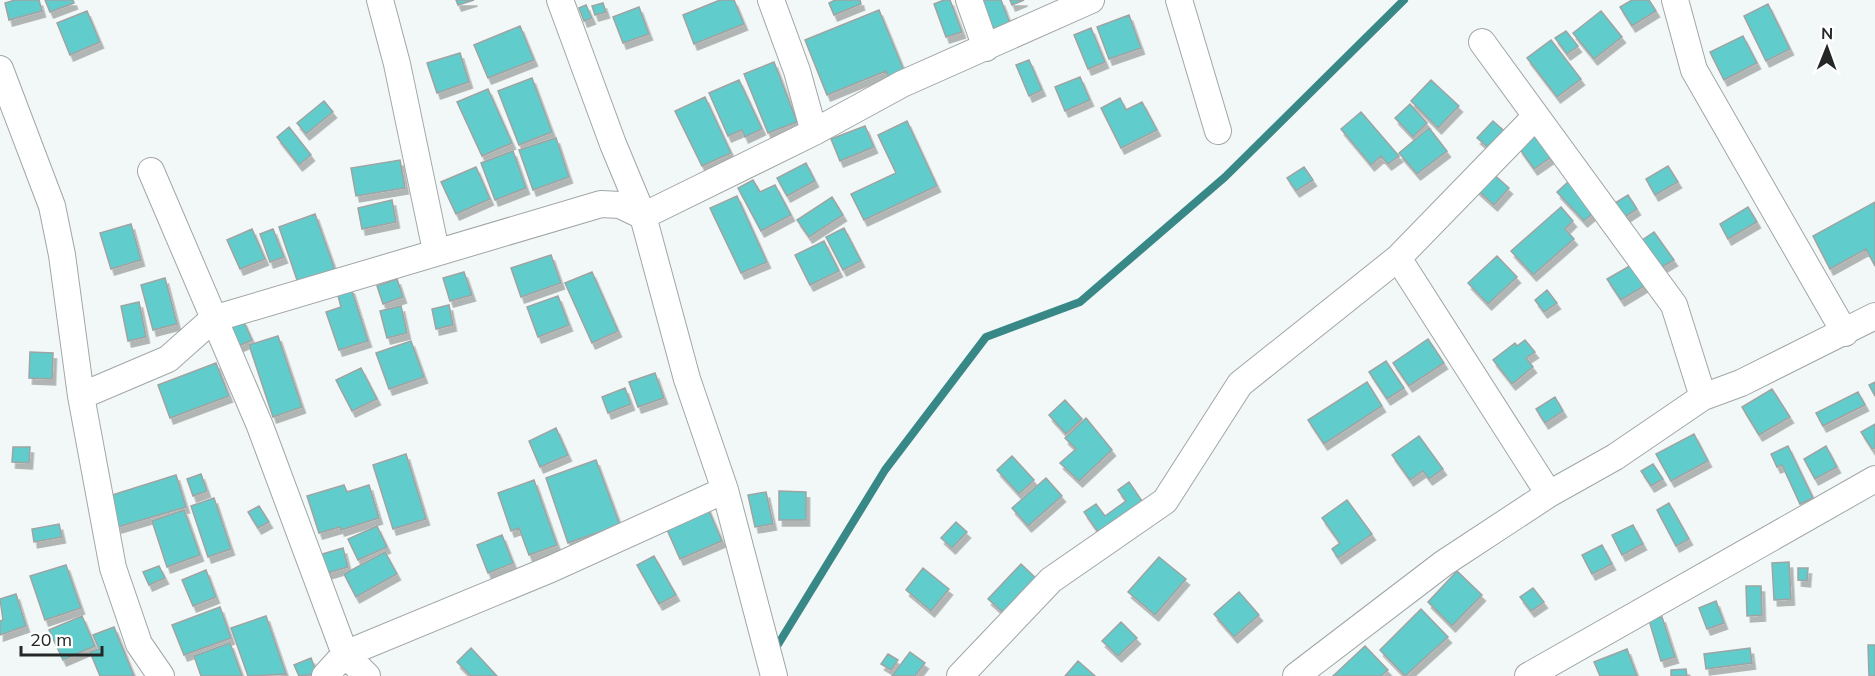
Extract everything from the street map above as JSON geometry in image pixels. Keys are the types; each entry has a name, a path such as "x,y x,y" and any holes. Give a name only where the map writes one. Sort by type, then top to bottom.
{"street":[{"path":"380,0 397,64 436,251"},
{"path":"560,0 613,144 644,216 687,380 725,490 774,676"},
{"path":"771,0 797,71 814,132"},
{"path":"969,0 986,48"},
{"path":"644,216 814,132 902,84 1091,0"},
{"path":"1179,0 1218,130"},
{"path":"1675,0 1694,70 1845,333"},
{"path":"1482,42 1674,305 1703,397"},
{"path":"0,69 52,206 62,255 81,396 113,568 139,644 161,676"},
{"path":"960,676 1051,580 1165,501 1240,384 1398,258 1536,116"},
{"path":"151,171 260,426 345,654 367,676"},
{"path":"81,396 168,359 213,319 436,251 601,204 620,205 644,216"},
{"path":"1398,258 1549,494"},
{"path":"1296,676 1444,563 1549,494 1615,457 1703,397 1741,383 1875,316"},
{"path":"1528,676 1875,479"},
{"path":"325,676 345,654 551,569 725,490"}],"building":[{"path":"15,0 39,0 42,11 9,20 5,3"},
{"path":"45,0 73,0 74,3 50,12"},
{"path":"456,0 474,0 458,5"},
{"path":"720,0 734,0 744,24 694,44 683,15"},
{"path":"835,0 860,0 861,4 834,15 829,3"},
{"path":"950,0 962,32 946,37 934,4"},
{"path":"980,0 1001,0 1011,26 994,33"},
{"path":"1010,0 1024,0 1012,5"},
{"path":"1632,0 1649,0 1656,11 1632,26 1620,7"},
{"path":"603,3 606,12 595,15 592,6"},
{"path":"1768,4 1790,49 1766,61 1744,16"},
{"path":"586,5 592,18 584,21 579,8"},
{"path":"639,7 649,34 623,43 613,17"},
{"path":"879,10 907,78 891,84 886,71 827,95 805,40"},
{"path":"87,11 100,42 70,55 57,23"},
{"path":"1601,11 1622,37 1594,59 1573,33"},
{"path":"1129,15 1141,48 1109,59 1097,27"},
{"path":"520,26 534,60 488,78 474,45"},
{"path":"1091,28 1105,62 1088,69 1074,35"},
{"path":"1566,31 1578,46 1567,54 1555,38"},
{"path":"1743,36 1757,63 1724,80 1710,52"},
{"path":"1551,40 1581,79 1557,97 1527,58"},
{"path":"460,53 469,82 437,93 427,63"},
{"path":"1029,60 1042,90 1029,96 1016,65"},
{"path":"774,62 797,122 768,133 744,74"},
{"path":"1080,77 1090,100 1065,111 1055,87"},
{"path":"532,78 552,132 519,145 498,91"},
{"path":"739,80 762,129 745,137 742,130 728,136 709,93"},
{"path":"1431,80 1459,106 1438,128 1411,101"},
{"path":"488,89 512,143 482,156 457,102"},
{"path":"705,97 731,153 702,166 675,111"},
{"path":"1120,98 1126,110 1142,102 1157,130 1121,148 1101,108"},
{"path":"324,101 333,112 306,134 297,123"},
{"path":"1410,104 1427,123 1413,137 1395,118"},
{"path":"1361,112 1399,156 1388,164 1381,156 1371,165 1341,129"},
{"path":"907,121 937,186 864,220 851,194 896,173 878,135"},
{"path":"1493,121 1510,136 1495,153 1477,138"},
{"path":"865,126 874,147 840,161 831,139"},
{"path":"289,127 311,155 299,165 277,137"},
{"path":"1429,128 1447,151 1417,174 1399,153"},
{"path":"1541,132 1557,153 1534,169 1519,148"},
{"path":"556,138 569,177 533,190 519,150"},
{"path":"513,151 526,188 495,200 481,163"},
{"path":"400,160 405,188 356,196 351,168"},
{"path":"806,163 815,181 787,196 777,178"},
{"path":"1668,166 1678,182 1655,195 1646,179"},
{"path":"476,167 490,199 456,214 441,182"},
{"path":"1304,167 1313,180 1296,191 1287,178"},
{"path":"1490,171 1509,188 1494,205 1474,187"},
{"path":"753,180 760,192 775,185 791,215 761,231 738,188"},
{"path":"1569,181 1597,210 1584,221 1557,192"},
{"path":"1628,195 1637,209 1617,222 1607,208"},
{"path":"737,196 767,262 741,273 710,208"},
{"path":"832,197 843,215 809,237 797,220"},
{"path":"392,200 396,222 362,229 358,208"},
{"path":"1875,202 1875,266 1866,249 1830,269 1813,236"},
{"path":"1561,207 1573,221 1565,229 1574,239 1533,275 1511,251"},
{"path":"1748,207 1757,222 1728,239 1720,224"},
{"path":"315,214 335,270 298,283 279,227"},
{"path":"131,224 141,260 111,269 100,233"},
{"path":"844,228 861,261 843,270 826,237"},
{"path":"252,229 265,259 240,269 227,240"},
{"path":"273,229 284,257 270,262 260,234"},
{"path":"1654,232 1674,260 1657,270 1638,243"},
{"path":"824,241 839,271 810,285 795,255"},
{"path":"551,255 561,283 521,297 511,268"},
{"path":"1497,256 1517,277 1488,304 1468,283"},
{"path":"1633,264 1646,285 1621,300 1607,279"},
{"path":"464,272 472,295 450,301 443,278"},
{"path":"592,272 618,331 592,343 565,283"},
{"path":"165,278 177,324 153,330 141,285"},
{"path":"397,279 403,297 383,304 377,286"},
{"path":"351,288 368,341 339,350 326,312 341,307 337,292"},
{"path":"1547,290 1557,303 1544,312 1535,300"},
{"path":"558,296 569,325 538,337 527,307"},
{"path":"139,302 146,337 128,341 121,306"},
{"path":"449,305 453,325 436,329 432,309"},
{"path":"401,306 407,333 387,338 380,311"},
{"path":"243,320 252,340 236,347 227,328"},
{"path":"278,336 302,407 273,417 249,345"},
{"path":"1428,339 1444,363 1409,386 1393,363"},
{"path":"1525,340 1535,352 1526,358 1533,367 1512,384 1493,360 1515,343 1517,346"},
{"path":"411,341 424,377 389,389 376,353"},
{"path":"30,352 53,353 52,379 29,378"},
{"path":"1386,361 1404,388 1387,399 1369,372"},
{"path":"216,363 229,396 170,418 158,385"},
{"path":"361,368 377,399 352,411 336,380"},
{"path":"655,373 664,398 638,407 629,382"},
{"path":"1367,382 1382,406 1324,444 1308,420"},
{"path":"1875,382 1875,396 1869,385"},
{"path":"625,388 631,404 608,413 602,397"},
{"path":"1772,389 1790,417 1759,435 1742,407"},
{"path":"1858,392 1865,405 1823,426 1816,413"},
{"path":"1555,397 1563,411 1545,423 1536,409"},
{"path":"1065,400 1082,419 1066,434 1049,415"},
{"path":"1086,418 1112,450 1079,481 1060,463 1076,449 1065,438"},
{"path":"1875,424 1875,448 1872,449 1861,432"},
{"path":"556,428 568,455 540,467 529,441"},
{"path":"1694,434 1708,461 1671,481 1656,454"},
{"path":"1419,436 1443,469 1429,479 1423,471 1410,480 1392,455"},
{"path":"1788,446 1813,498 1800,504 1782,465 1777,467 1771,454"},
{"path":"1826,446 1837,467 1815,479 1804,459"},
{"path":"13,447 30,447 29,463 12,462"},
{"path":"406,454 426,519 393,529 373,465"},
{"path":"1012,456 1034,480 1019,494 997,470"},
{"path":"596,460 620,525 568,543 546,478"},
{"path":"1653,464 1663,479 1651,486 1641,471"},
{"path":"201,474 207,491 193,496 187,479"},
{"path":"176,475 186,507 118,527 109,496"},
{"path":"1046,478 1062,496 1028,526 1012,508"},
{"path":"534,480 557,545 529,555 519,528 511,531 498,493"},
{"path":"1129,482 1144,504 1100,535 1084,512 1096,504 1105,516 1126,501 1118,490"},
{"path":"344,485 347,492 369,485 379,518 341,530 340,527 319,533 307,496"},
{"path":"779,491 806,492 806,520 779,520"},
{"path":"766,492 773,524 755,527 748,495"},
{"path":"214,498 231,549 208,557 191,506"},
{"path":"1347,500 1372,534 1338,558 1332,549 1340,543 1322,518"},
{"path":"1669,503 1689,539 1676,546 1657,510"},
{"path":"706,504 722,541 680,559 664,523"},
{"path":"259,506 269,522 258,528 248,512"},
{"path":"184,510 200,555 167,567 152,521"},
{"path":"956,522 967,532 952,548 941,538"},
{"path":"59,524 62,537 34,542 32,529"},
{"path":"1633,525 1643,544 1622,555 1612,535"},
{"path":"377,526 387,547 358,560 348,539"},
{"path":"502,535 513,563 488,573 477,545"},
{"path":"1602,545 1612,564 1592,574 1582,555"},
{"path":"343,548 348,567 317,576 312,557"},
{"path":"385,552 397,574 356,597 344,574"},
{"path":"654,556 676,595 659,604 637,565"},
{"path":"1159,557 1186,579 1155,615 1128,592"},
{"path":"1789,562 1791,599 1774,600 1772,563"},
{"path":"1021,564 1040,582 1007,616 988,599"},
{"path":"66,565 81,608 45,620 30,576"},
{"path":"159,566 165,578 149,585 143,572"},
{"path":"923,568 949,589 931,611 906,590"},
{"path":"1798,568 1808,568 1807,581 1798,580"},
{"path":"206,570 216,597 193,606 182,580"},
{"path":"1457,571 1482,595 1452,626 1428,602"},
{"path":"1746,586 1761,586 1762,615 1747,616"},
{"path":"1533,588 1544,602 1531,611 1520,597"},
{"path":"1239,592 1259,615 1234,637 1214,614"},
{"path":"16,594 26,626 0,635 0,621 3,620 0,599"},
{"path":"1716,601 1724,623 1707,629 1699,608"},
{"path":"220,607 231,638 184,655 172,625"},
{"path":"1421,609 1448,637 1405,676 1380,650"},
{"path":"82,616 95,646 63,660 49,630"},
{"path":"266,616 286,674 248,676 231,628"},
{"path":"1662,617 1675,657 1661,661 1649,620"},
{"path":"1121,622 1137,638 1118,656 1102,641"},
{"path":"114,627 134,676 100,676 90,652 99,649 93,635"},
{"path":"230,643 242,676 201,676 194,656"},
{"path":"1868,645 1875,645 1875,676 1869,676"},
{"path":"1365,646 1388,670 1381,676 1333,676"},
{"path":"471,648 497,676 471,676 457,662"},
{"path":"1750,648 1752,663 1706,669 1704,654"},
{"path":"1627,649 1637,676 1600,676 1594,662"},
{"path":"910,652 925,663 915,676 892,676"},
{"path":"888,654 898,660 891,670 881,664"},
{"path":"311,658 317,674 299,676 294,665"},
{"path":"1078,661 1095,676 1065,676"},
{"path":"1686,669 1687,676 1671,676 1671,670"}],"waterway":[{"path":"774,651 885,470 986,337 1080,302 1225,177 1404,0"}]}
